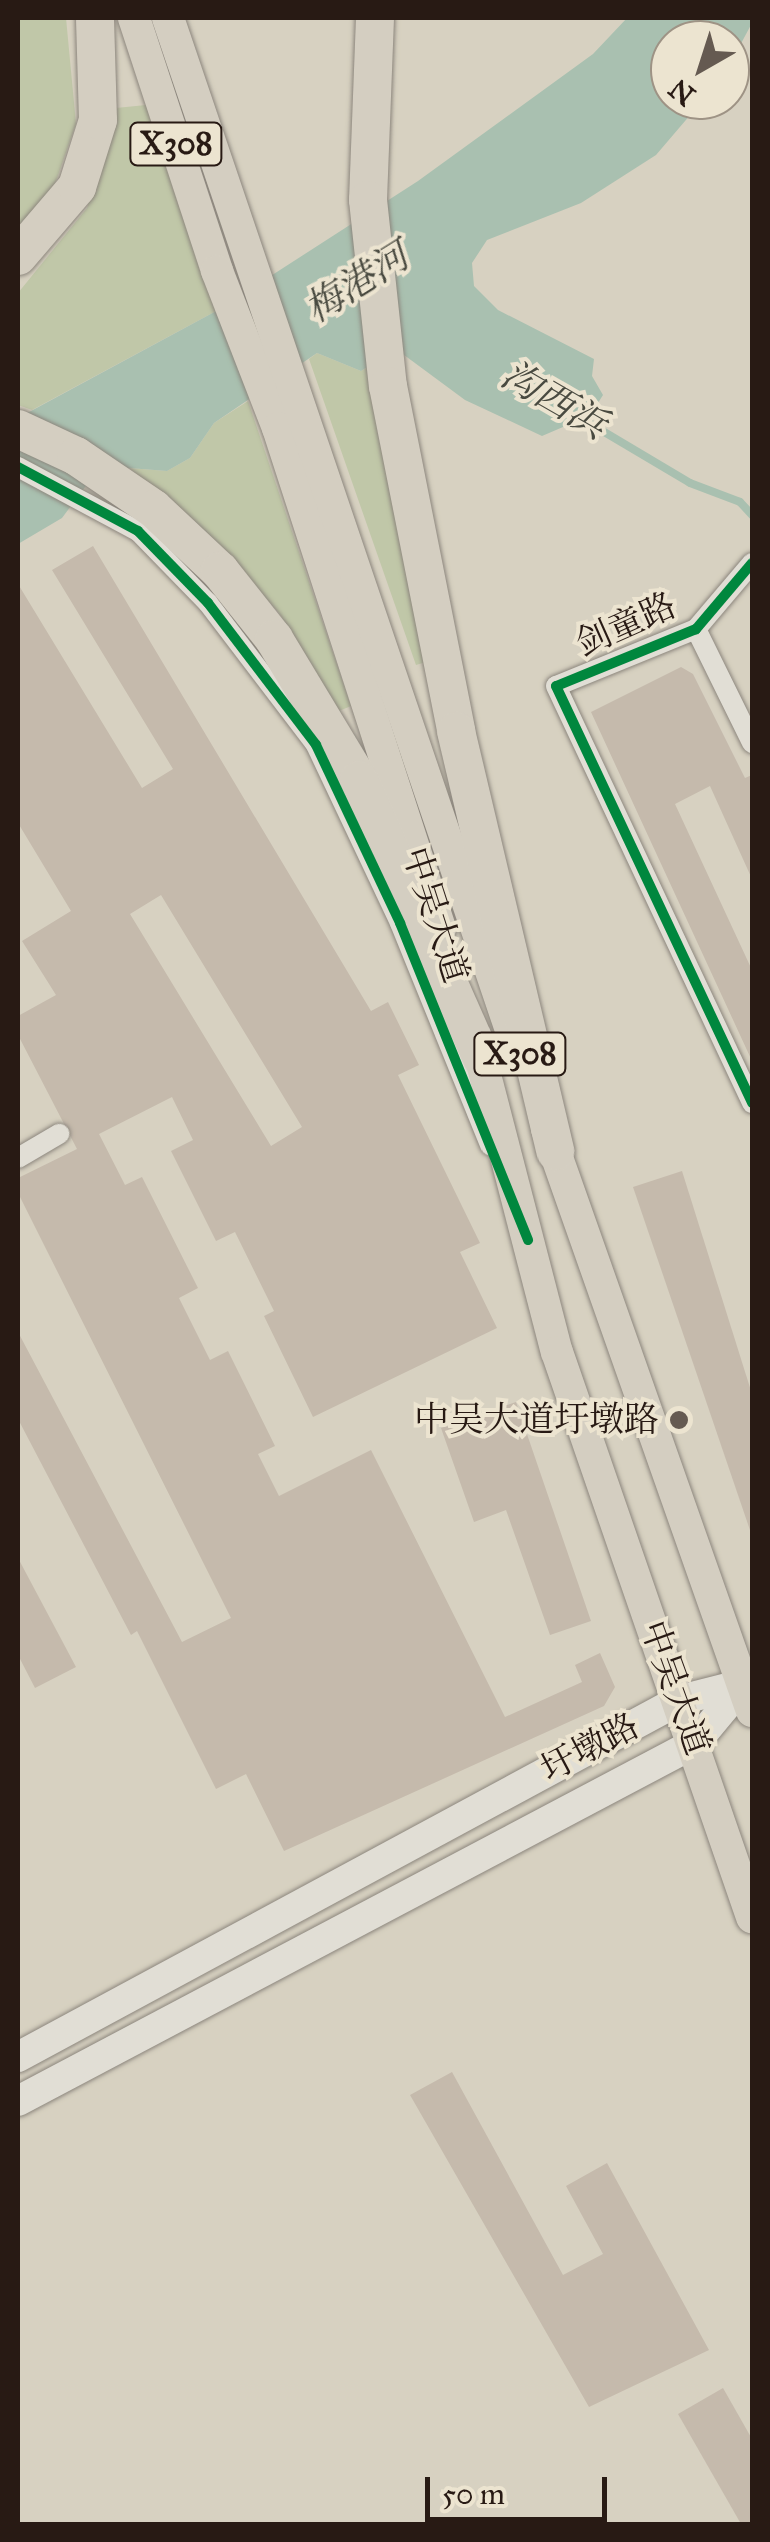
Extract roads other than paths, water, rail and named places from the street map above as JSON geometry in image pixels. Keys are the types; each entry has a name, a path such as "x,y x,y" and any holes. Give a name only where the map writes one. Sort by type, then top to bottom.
{"highway":[{"path":"18,256 77,187 98,120 95,18"},
{"path":"375,18 368,110 376,292 404,478 555,1150"},
{"path":"18,429 76,456 146,520 220,570 323,711 482,1059"}],"main road":[{"name":"X308","path":"134,18 218,271 291,424"},
{"name":"X308","path":"168,18 248,258 291,424"},
{"name":"中吴大道","path":"291,424 482,1059 557,1352 752,1917"},
{"name":"中吴大道","path":"291,424 750,1692"},
{"name":"圩墩路","path":"18,2057 680,1700 750,1692"},
{"name":"圩墩路","path":"18,2101 695,1743 750,1692"}],"street":[{"path":"18,467 146,520 316,745 400,923 528,1240"},
{"name":"剑童路","path":"752,563 696,628 556,686 752,1103"},
{"path":"696,628 752,743"},
{"path":"18,1158 59,1134"}],"water":[{"name":"梅港河","path":"627,18 752,18 750,27 750,20 650,20 650,120 686,120 656,155 581,203 487,240 472,263 474,286 498,310 594,359 592,376 603,395 580,431 563,427 542,436 465,400 396,349 361,371 317,353 214,423 190,458 167,471 129,468 91,479 62,518 18,544 18,418 218,310 418,181 593,54"}],"waterway":[{"name":"沟西浜","path":"579,417 690,483 740,502 752,515"}],"place":[{"name":"中吴大道圩墩路","path":"679,1420"}]}
